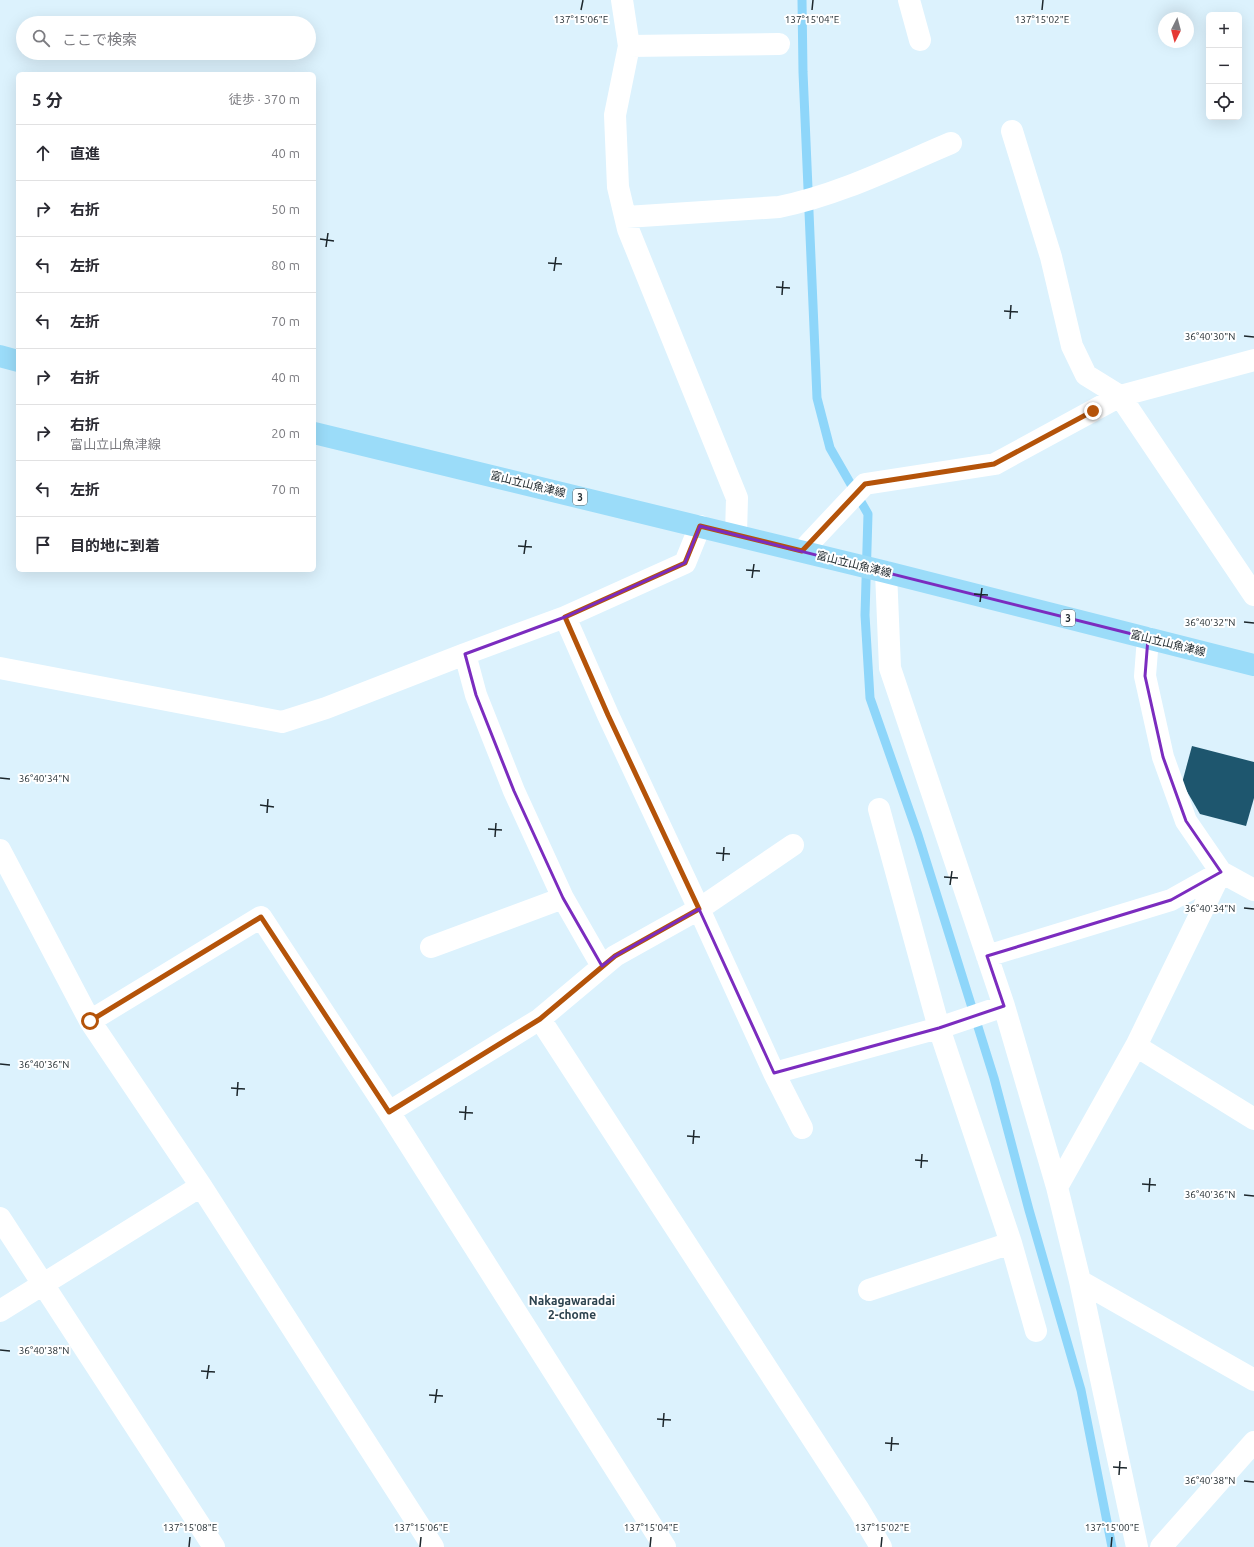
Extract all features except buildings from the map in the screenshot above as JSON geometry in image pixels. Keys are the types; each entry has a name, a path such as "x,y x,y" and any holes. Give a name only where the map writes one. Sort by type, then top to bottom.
{"main road":[{"path":"0,356 16,360"},
{"name":"富山立山魚津線","path":"316,432 802,551 1254,665"}],"street":[{"path":"622,0 628,46 615,115 618,187 628,229 737,498 736,535"},
{"path":"909,0 920,40"},
{"path":"628,46 779,44"},
{"path":"1012,130 1052,257 1072,346 1086,375 1120,396 1254,595"},
{"path":"626,217 779,208 837,192 951,143"},
{"path":"802,551 865,484 994,464 1120,396 1254,360"},
{"path":"0,668 282,722 326,708 565,617 685,563 700,526"},
{"path":"884,572 890,668 987,956 999,1008 1057,1187 1080,1281 1137,1547"},
{"path":"565,617 608,715 774,1073 802,1128"},
{"path":"1148,638 1145,676 1163,757 1186,821 1221,872 1254,890"},
{"path":"465,654 476,695 514,791 563,898 602,966"},
{"path":"879,809 947,1025 1036,1332"},
{"path":"389,1112 540,1019 615,956 699,909 794,845"},
{"path":"0,850 90,1021 200,1186 433,1547"},
{"path":"987,956 1171,900 1221,872"},
{"path":"1057,1187 1136,1046 1221,872"},
{"path":"431,947 563,898"},
{"path":"90,1021 261,917 389,1112 665,1547"},
{"path":"774,1073 947,1025 999,1008"},
{"path":"540,1019 881,1547"},
{"path":"1136,1046 1254,1119"},
{"path":"0,1311 200,1186"},
{"path":"0,1218 214,1547"},
{"path":"869,1290 1011,1243"},
{"path":"1080,1281 1254,1380"},
{"path":"1161,1547 1254,1442"}],"highlighted area":[{"path":"700,526 1148,638 1145,676 1163,757 1186,821 1221,872 1171,900 987,956 1004,1006 939,1028 774,1073 699,909 615,956 602,966 563,898 514,791 476,695 465,654 565,617 685,563"}],"waterway":[{"path":"802,0 803,72 817,398 830,448 868,514 865,615 870,698 918,835 994,1078 1029,1210 1081,1390 1112,1547"}],"district":[{"name":"Nakagawaradai 2-chome","path":"572,1307"}],"route":[{"path":"90,1021 261,917 389,1112 540,1019 615,956 699,909 608,715 565,617 685,563 700,526 802,551 865,484 994,464 1093,411"}]}
